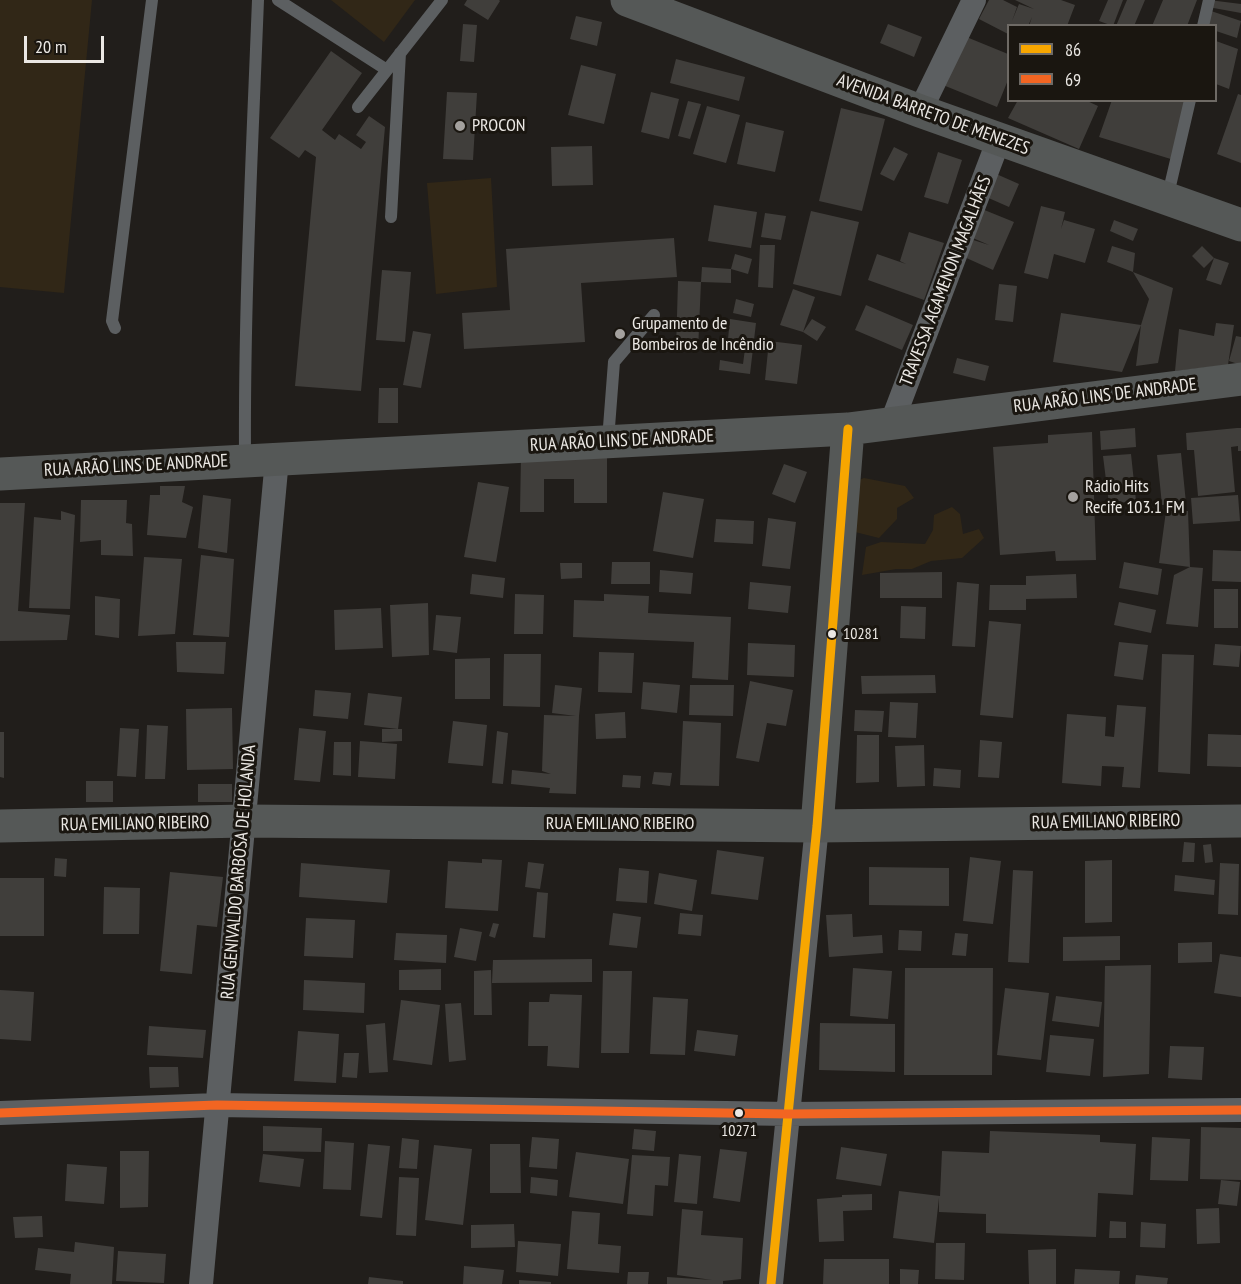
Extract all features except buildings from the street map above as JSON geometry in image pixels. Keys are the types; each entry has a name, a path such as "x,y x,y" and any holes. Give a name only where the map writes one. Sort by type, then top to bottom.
{"main road":[{"name":"AVENIDA BARRETO DE MENEZES","path":"627,0 920,111 1241,225"},
{"name":"RUA ARÃO LINS DE ANDRADE","path":"0,474 848,429 1241,379"},
{"path":"817,826 848,429"},
{"name":"RUA EMILIANO RIBEIRO","path":"0,826 245,821 817,826 1241,821"}],"street":[{"path":"920,111 974,0"},
{"name":"TRAVESSA AGAMENON MAGALHÃES","path":"892,422 999,139"},
{"name":"RUA GENIVALDO BARBOSA DE HOLANDA","path":"201,1284 277,459"},
{"path":"771,1284 817,826"},
{"path":"0,1113 217,1105 789,1114 1241,1110"}],"lane":[{"path":"115,328 112,321 152,0"},
{"path":"245,460 246,296 258,0"},
{"path":"278,0 387,70"},
{"path":"358,107 442,0"},
{"path":"1203,24 1209,0"},
{"path":"391,217 400,53"},
{"path":"1167,199 1190,102"},
{"path":"608,441 614,362 654,315"}],"shaded area":[{"path":"0,0 92,0 64,293 0,287"},
{"path":"331,0 415,0 384,42"},
{"path":"491,178 497,287 436,294 427,183"},
{"path":"864,478 905,486 914,498 897,508 897,519 879,538 851,531 849,484"},
{"path":"952,507 960,514 963,534 979,529 984,538 962,558 931,561 912,569 896,569 862,575 866,547 881,542 925,544 933,530 934,515"}],"transit line":[{"name":"86","path":"771,1284 817,826 848,429"},
{"name":"69","path":"0,1113 217,1105 789,1114 1241,1110"}],"place":[{"name":"PROCON","path":"460,126"},
{"name":"Grupamento de Bombeiros de Incêndio","path":"620,334"},
{"name":"Rádio Hits Recife 103.1 FM","path":"1073,497"},
{"name":"10281","path":"832,634"},
{"name":"10271","path":"739,1113"}]}
